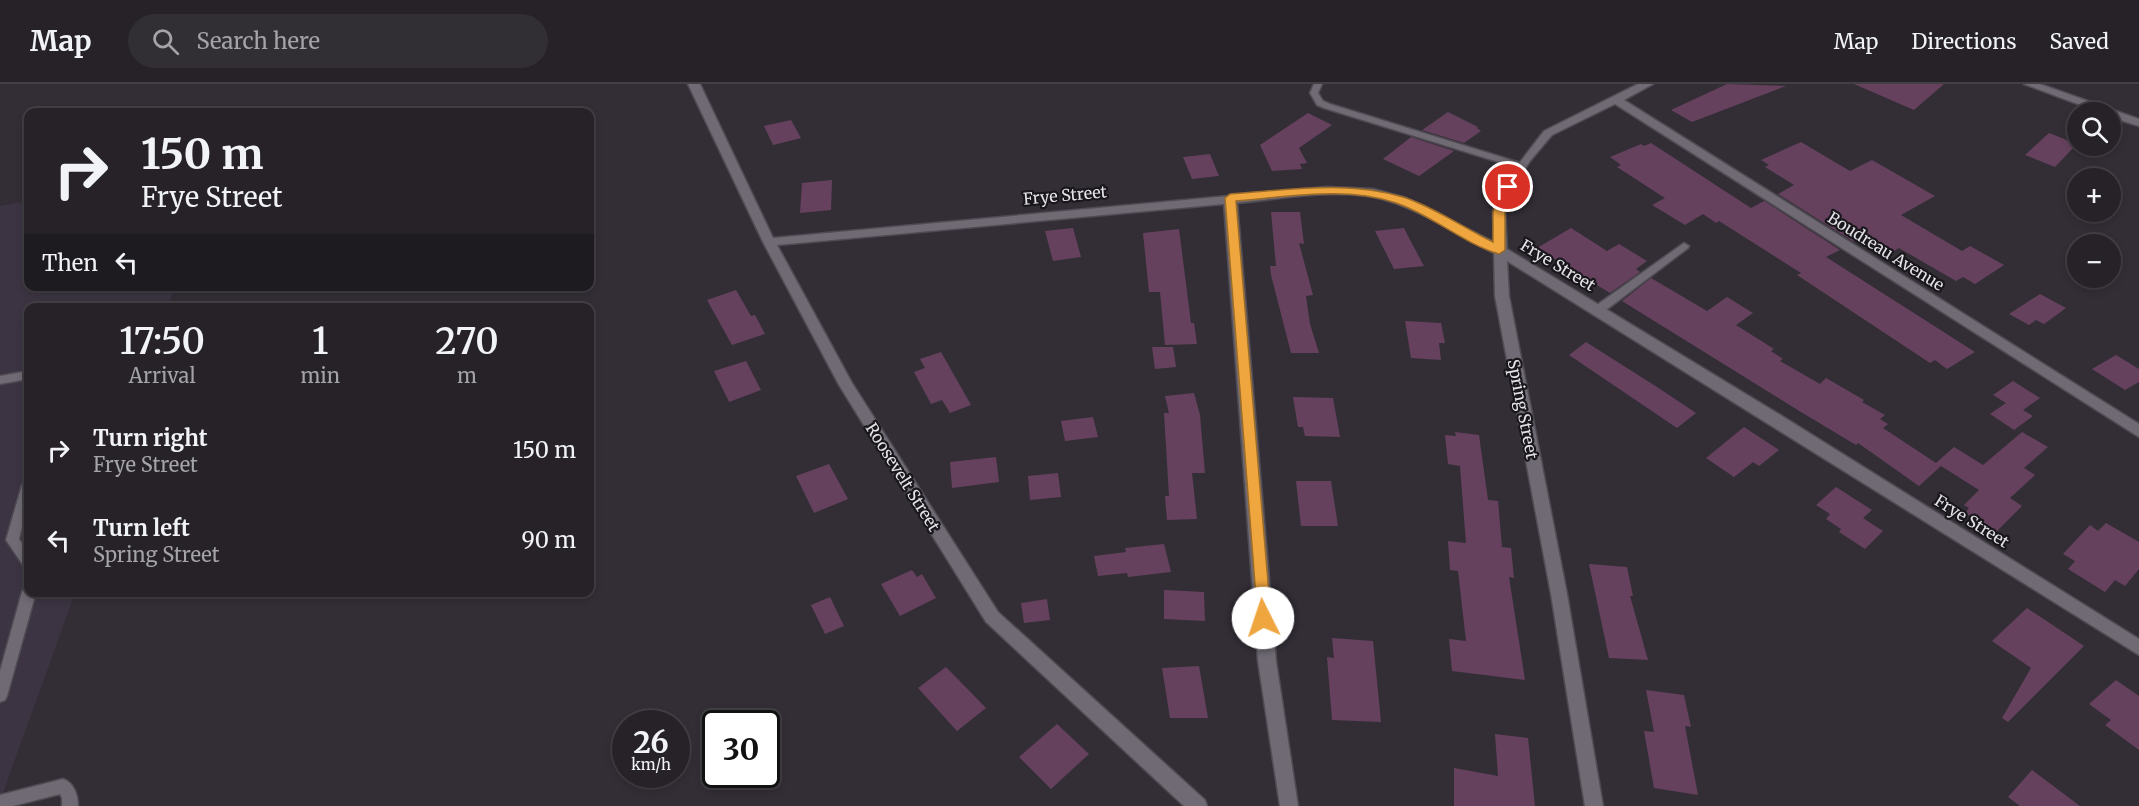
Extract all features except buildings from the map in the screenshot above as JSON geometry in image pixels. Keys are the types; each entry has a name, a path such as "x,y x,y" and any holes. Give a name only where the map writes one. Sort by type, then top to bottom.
{"street":[{"name":"Roosevelt Street","path":"694,84 769,242 846,384 992,616 1198,806"},
{"name":"Spring Street","path":"1594,806 1559,594 1502,296 1499,212 1508,187 1521,166 1548,133 1647,84"},
{"path":"2034,85 2139,123"},
{"name":"Boudreau Avenue","path":"1615,99 2139,431"},
{"name":"Frye Street","path":"769,242 1326,191 1373,193 1402,201 1499,250 2137,643"},
{"path":"1230,198 1267,662 1289,806"}],"lane":[{"path":"1318,84 1314,93 1320,103 1327,106 1521,166"},
{"path":"1598,310 1684,246"},
{"path":"0,380 24,376"},
{"path":"24,498 12,540 24,556"},
{"path":"0,696 28,597"},
{"path":"0,802 63,786 70,796 70,806"}],"shaded area":[{"path":"24,202 24,291 173,291 169,303 24,303 24,597 74,597 0,801 0,206"}],"route":[{"path":"1263,618 1230,198 1326,191 1373,193 1402,201 1499,250 1499,212 1508,187"}]}
